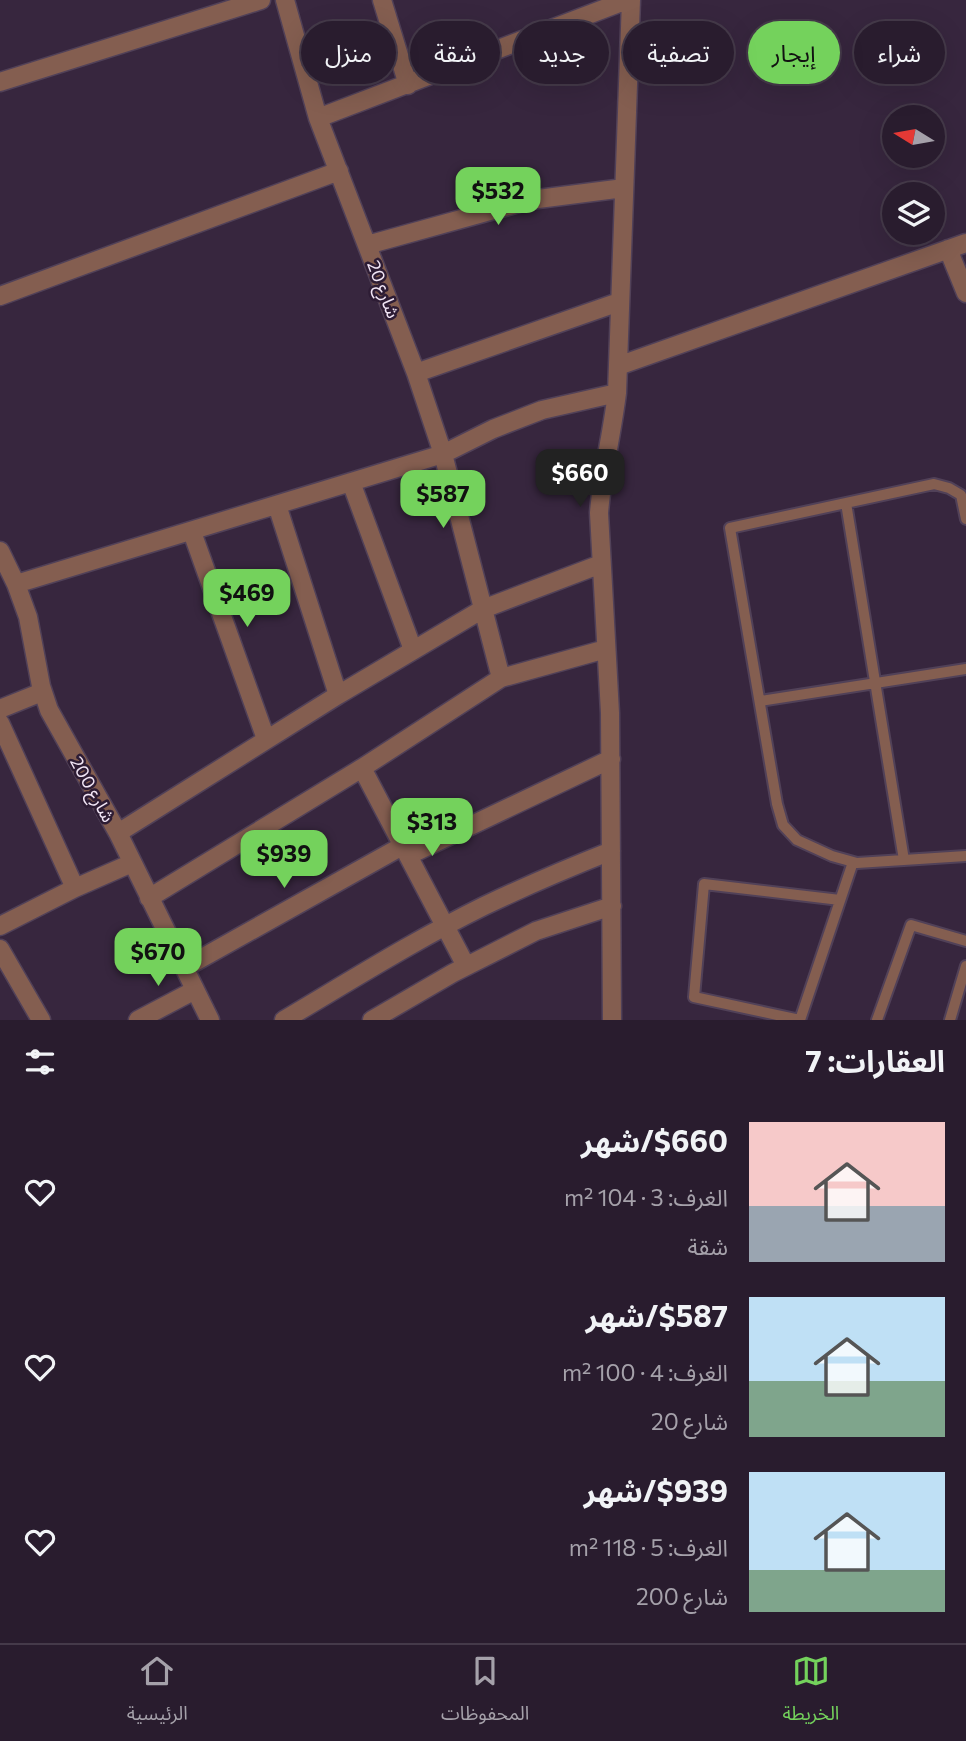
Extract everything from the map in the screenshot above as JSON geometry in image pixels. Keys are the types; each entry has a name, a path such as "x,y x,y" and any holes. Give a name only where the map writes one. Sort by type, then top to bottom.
{"street":[{"path":"0,82 261,0"},
{"name":"شارع 20","path":"285,0 318,118 416,373 443,454 501,678"},
{"path":"382,0 408,85"},
{"path":"318,118 629,0 617,393 601,483 599,513 611,759 612,1020"},
{"path":"0,296 339,171"},
{"path":"367,245 530,200 624,188"},
{"path":"618,366 966,243"},
{"path":"948,249 966,293"},
{"path":"416,373 620,302"},
{"path":"16,584 443,454 493,429 542,410 617,393"},
{"path":"351,482 412,650"},
{"path":"277,505 338,695"},
{"path":"192,532 266,739"},
{"name":"شارع 200","path":"0,551 28,617 42,692 49,710 118,833 210,1020"},
{"path":"118,833 338,695 483,610 601,564"},
{"path":"149,898 362,768 501,678 606,649"},
{"path":"0,709 42,692"},
{"path":"0,723 75,888"},
{"path":"184,968 406,850 611,759"},
{"path":"362,768 466,966"},
{"path":"284,1020 374,966 534,882 611,851"},
{"path":"0,926 132,863"},
{"path":"372,1020 466,966 536,932 612,906"},
{"path":"0,949 41,1020"},
{"path":"138,1020 195,990"}],"lane":[{"path":"966,519 961,495 934,484 730,528 783,825 797,840 853,862 966,856"},
{"path":"846,503 904,860"},
{"path":"760,701 966,669"},
{"path":"840,900 704,884 694,997 800,1020 853,862"},
{"path":"877,1020 911,925 966,941"},
{"path":"950,1020 966,966"}]}
